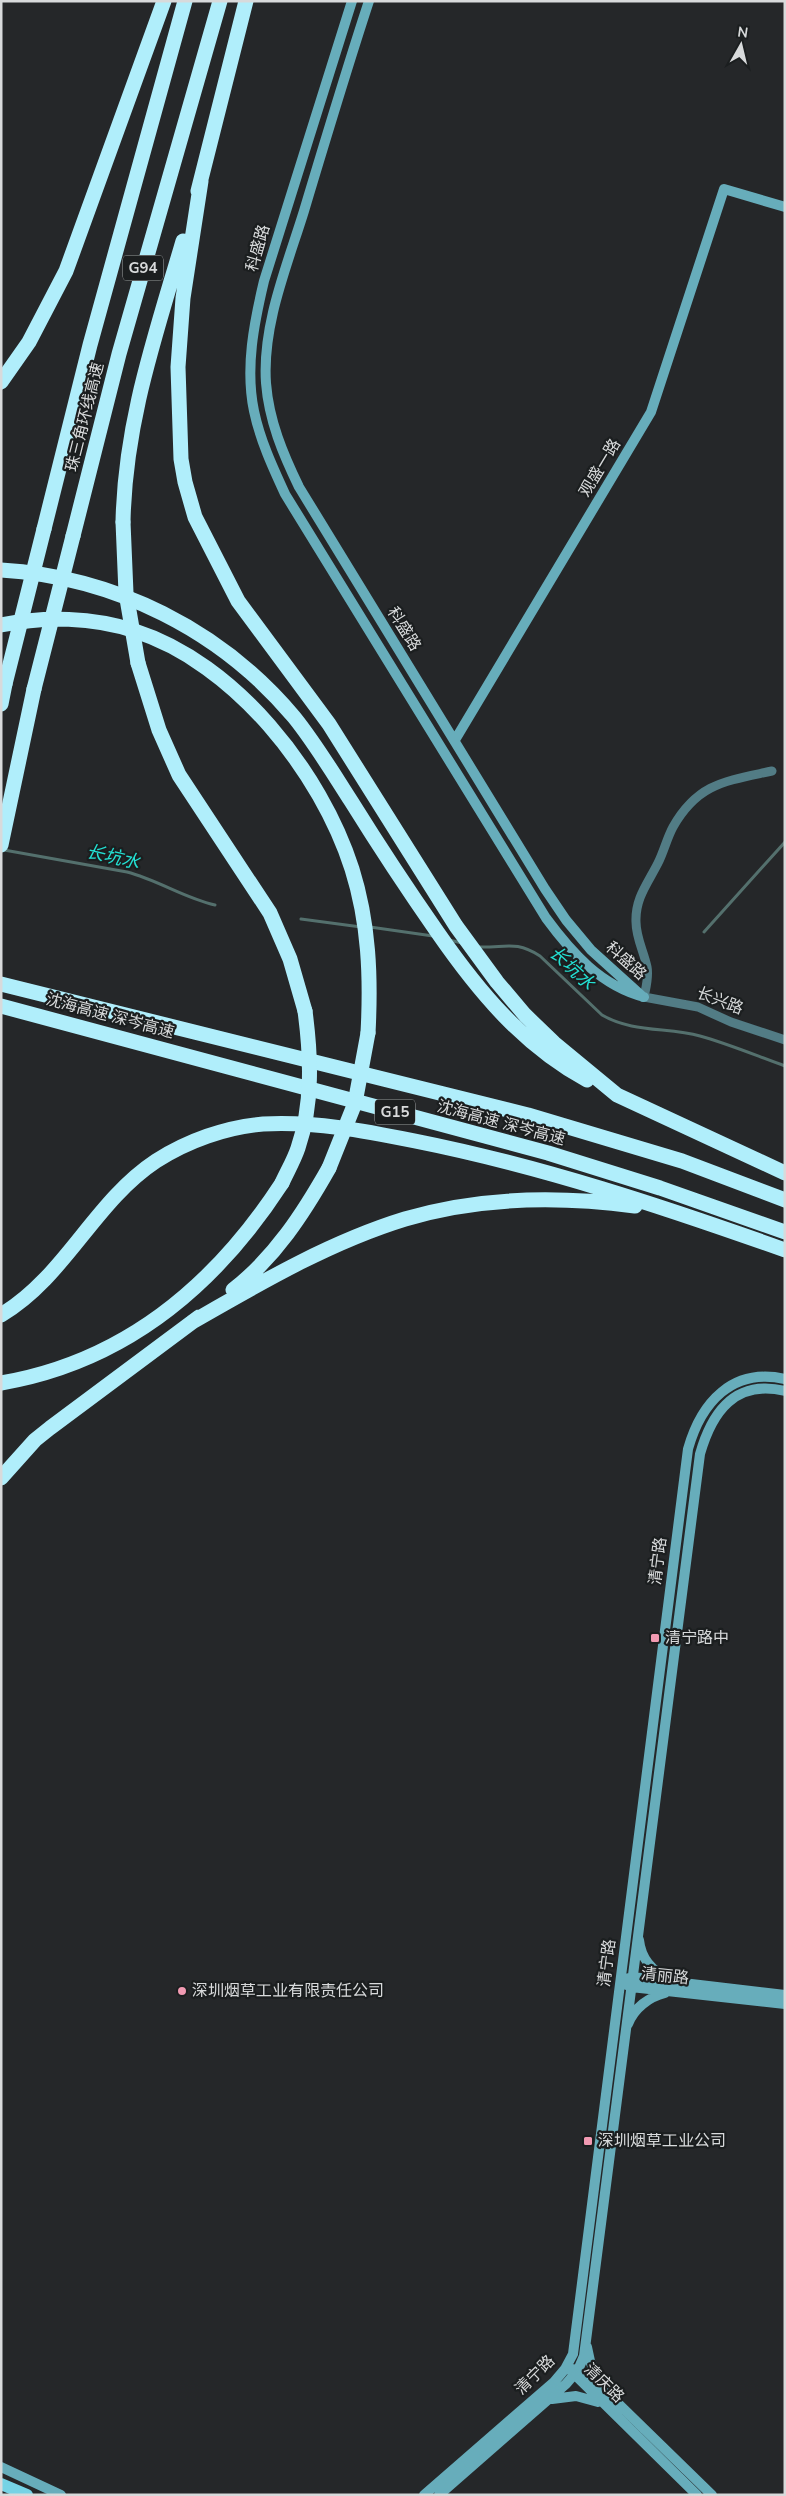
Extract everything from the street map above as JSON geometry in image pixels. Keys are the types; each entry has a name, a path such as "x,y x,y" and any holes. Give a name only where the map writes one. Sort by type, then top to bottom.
{"highway":[{"path":"1,382 29,342 66,271 164,1"},
{"name":"珠三角环线高速","path":"1,704 98,317 185,1"},
{"name":"珠三角环线高速","path":"1,845 34,689 122,345 220,1"},
{"path":"1,1383 36,1377 99,1353 176,1306 219,1264 256,1223 282,1184 298,1148 306,1114 309,1054 305,1011 290,959 270,913 179,775 156,723 138,663 126,593 122,522 124,477 133,417 201,181 246,1"},
{"path":"201,181 183,298 178,367 179,432 184,474 190,501 222,572 238,601 329,724 456,926 478,957 525,1015 616,1095"},
{"path":"1,570 28,571 73,580 113,592 166,615 206,638 242,665 294,718 326,763 453,955 496,1009 528,1040 558,1063 616,1095 785,1173"},
{"path":"1,625 36,620 108,623 137,631 167,644 194,660 227,685 263,719 293,755 318,794 346,853 363,911 371,991 368,1033 355,1103 329,1168 303,1213 277,1248 250,1277 43,1434 1,1478"},
{"name":"沈海高速 深岑高速","path":"1,984 528,1114 682,1162 785,1200"},
{"name":"沈海高速 深岑高速","path":"1,1006 548,1154 660,1188 785,1232"},
{"path":"1,1315 28,1296 46,1278 118,1193 156,1162 204,1137 260,1124 288,1123 352,1130 472,1153 621,1194 785,1250"},
{"path":"192,1322 272,1277 347,1241 405,1219 466,1206 522,1200 598,1201 652,1209 704,1221"}],"main road":[{"path":"1,2484 27,2495"}],"street":[{"name":"科盛路","path":"352,1 264,281 255,322 251,382 254,411 263,442 285,494 546,918 573,951 604,980 620,990 644,998"},
{"name":"科盛路","path":"369,1 279,291 267,352 266,382 269,408 277,437 299,487 566,920 591,950 644,998"},
{"name":"观盛一路","path":"455,740 651,412 724,189 785,207"},
{"path":"644,998 648,980 636,923 637,904 672,828 698,795 716,784 772,771"},
{"name":"长兴路","path":"644,998 698,1007 731,1022 785,1040"},
{"name":"清宁路","path":"424,2495 554,2382 567,2366 573,2354 688,1449 693,1430 704,1409 720,1393 731,1386 759,1378 785,1379"},
{"name":"清宁路","path":"439,2495 576,2373 584,2356 700,1454 707,1432 722,1407 733,1399 755,1389 785,1390"},
{"path":"625,2030 630,2017 645,2002 677,1988 652,1968 640,1947 638,1932"},
{"name":"清丽路","path":"620,1981 785,2004"},
{"name":"清丽路","path":"677,1988 785,1995"},
{"path":"586,2337 590,2361 606,2392"},
{"name":"清庆路","path":"567,2366 697,2495"},
{"name":"清庆路","path":"576,2373 593,2379 712,2495"},
{"path":"546,2401 557,2397 576,2396 595,2400 605,2405"},
{"path":"1,2467 61,2495"}],"waterway":[{"path":"704,932 785,842"},
{"name":"长坑水","path":"4,850 127,872 215,905"},
{"name":"长坑水","path":"301,919 361,927"},
{"name":"长坑水","path":"370,927 433,936"},
{"name":"长坑水","path":"449,940 462,943"},
{"name":"长坑水","path":"478,947 517,946 531,951 540,956 602,1015 614,1021 626,1025 700,1036 785,1066"}],"place":[{"name":"清宁路中","path":"655,1638"},
{"name":"深圳烟草工业有限责任公司","path":"182,1991"},
{"name":"深圳烟草工业公司","path":"588,2141"}]}
